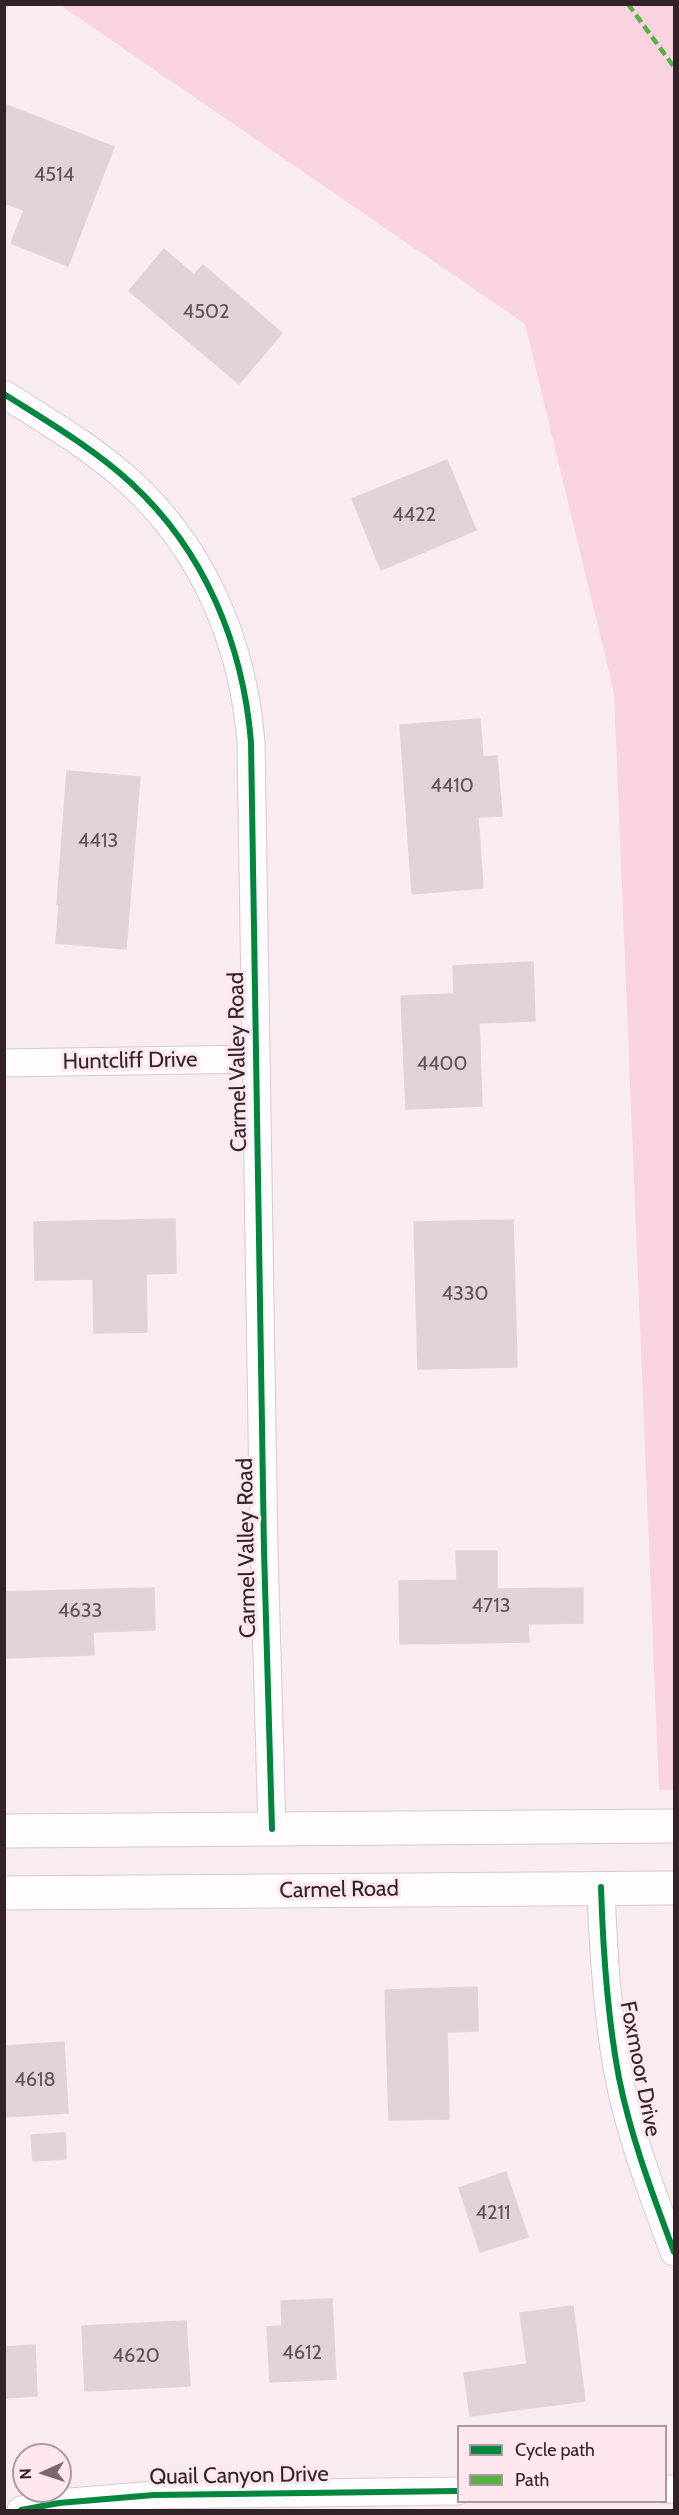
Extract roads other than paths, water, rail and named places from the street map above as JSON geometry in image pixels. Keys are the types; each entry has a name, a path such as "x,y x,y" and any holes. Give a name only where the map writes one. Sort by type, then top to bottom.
{"main road":[{"path":"4,1831 675,1826"},
{"name":"Carmel Road","path":"4,1893 675,1888"}],"street":[{"name":"Carmel Valley Road","path":"4,394 82,444 132,484 175,531 212,589 235,648 249,710 272,1829"},
{"name":"Huntcliff Drive","path":"4,1063 256,1059"},
{"name":"Foxmoor Drive","path":"601,1887 608,2004 620,2080 643,2169 675,2252"},
{"name":"Quail Canyon Drive","path":"21,2511 59,2503 154,2495 457,2491"}]}
